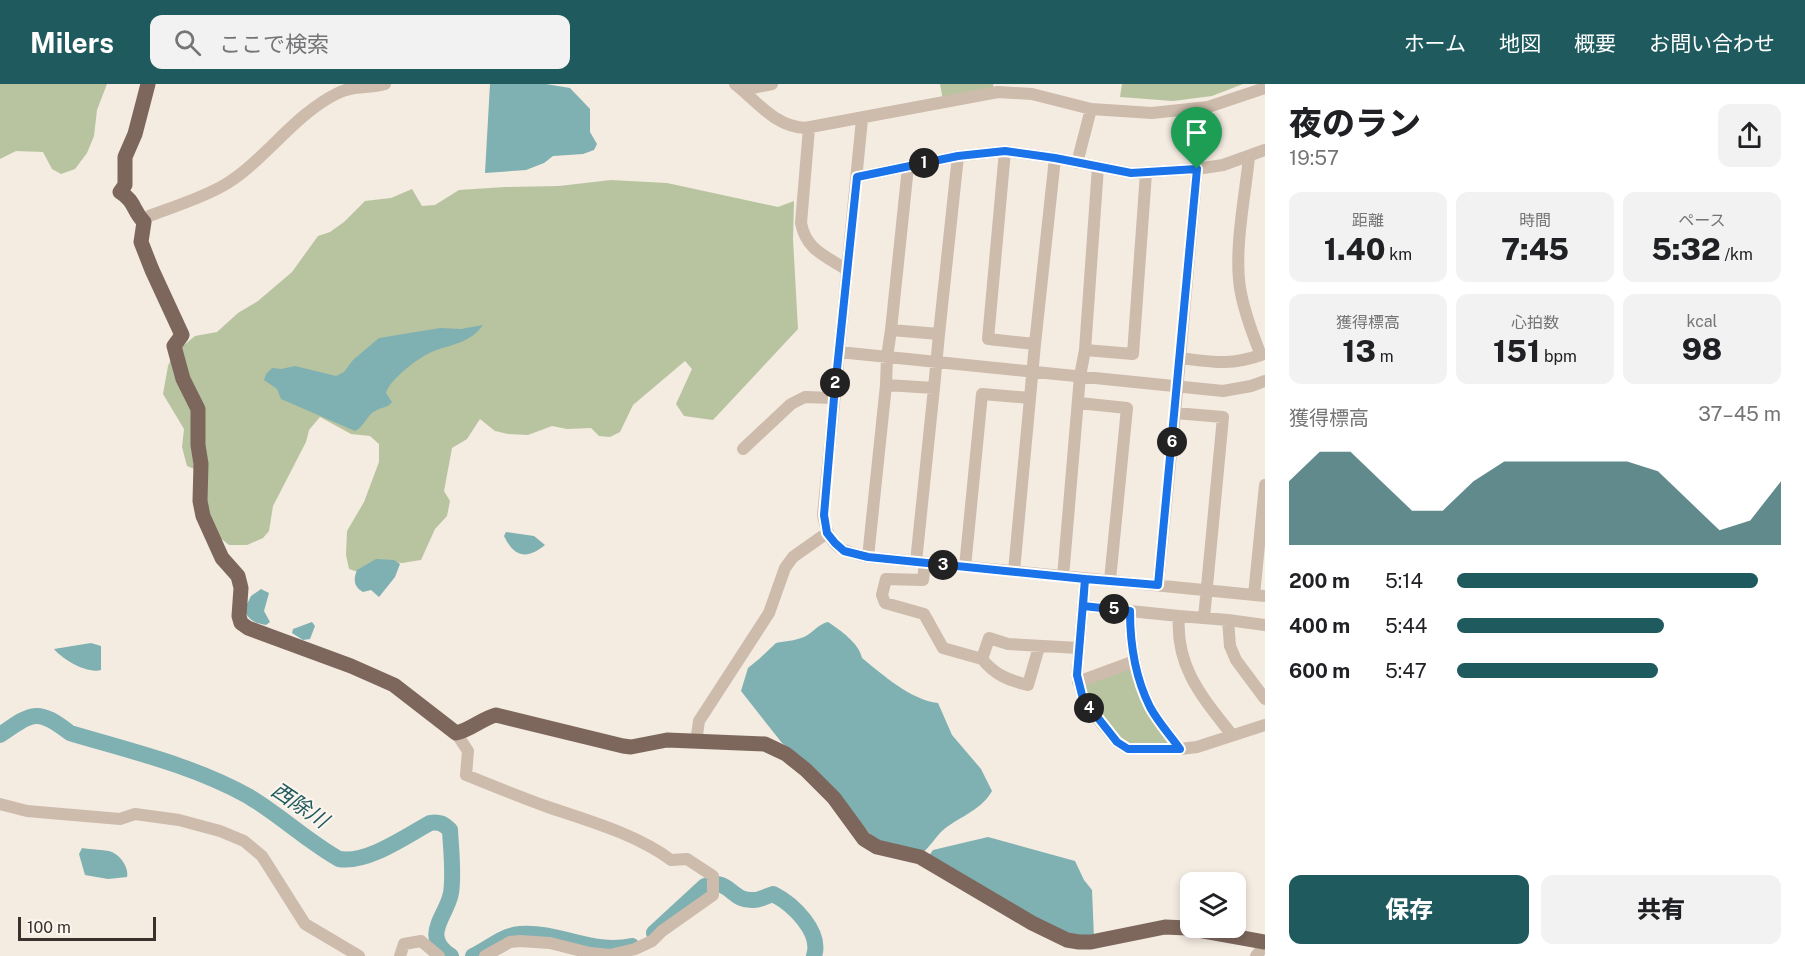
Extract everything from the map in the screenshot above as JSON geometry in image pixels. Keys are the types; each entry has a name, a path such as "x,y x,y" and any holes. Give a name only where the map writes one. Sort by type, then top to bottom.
{"main road":[{"path":"148,84 135,134 125,157 125,185 120,192 130,198 144,222 141,242 182,335 174,346 183,379 198,409 198,445 201,464 200,501 203,516 222,558 238,576 241,588 239,616 241,622 248,628 351,666 394,685 456,733 466,731 486,718 496,716 631,747 667,740 765,744 786,754 806,770 834,798 864,839 877,848 920,857 1032,923 1067,940 1091,942 1165,927 1187,928 1265,943"}],"street":[{"path":"144,222 149,216 225,185 243,172 285,132 334,95 352,87 385,84"},
{"path":"739,87 772,84"},
{"path":"999,84 1017,93"},
{"path":"739,87 777,121 793,128 809,128 862,119 998,92 1032,94 1091,109 1152,113 1208,107 1265,88"},
{"path":"1077,163 1091,109"},
{"path":"862,119 824,515 827,533 844,551 868,557 1259,595 1265,485"},
{"path":"809,128 801,222 803,233 814,249 847,270"},
{"path":"857,177 958,156 1005,151 1131,173 1146,173 1223,165 1265,150"},
{"path":"1005,151 988,339 1035,344"},
{"path":"958,156 934,388 920,562 923,580 886,579 882,595 885,603 924,614 943,648 982,659 1003,678 1028,684 1039,647"},
{"path":"1180,358 1219,363 1263,359 1247,318 1240,286 1239,256 1250,157"},
{"path":"1014,571 1055,158"},
{"path":"868,557 908,167"},
{"path":"1062,577 1080,376 1085,350 1098,167"},
{"path":"1158,585 1197,169"},
{"path":"1085,350 1133,354 1146,173"},
{"path":"891,330 939,334"},
{"path":"839,352 1223,391 1265,381"},
{"path":"886,385 934,388"},
{"path":"965,567 982,394 1030,398"},
{"path":"743,448 791,404 805,397 834,398"},
{"path":"1078,404 1127,408 1110,580"},
{"path":"1175,413 1223,417 1204,618"},
{"path":"696,742 699,721 769,613 785,568 793,557 827,533"},
{"path":"1085,579 1078,682 1088,708 1117,742 1128,749 1180,749 1197,747 1265,725"},
{"path":"1083,606 1265,625"},
{"path":"1130,611 1130,633 1142,688 1151,708 1180,749"},
{"path":"1179,616 1180,642 1186,666 1197,690 1232,735"},
{"path":"1228,620 1230,646 1236,660 1265,699"},
{"path":"982,659 988,638 1008,644 1079,648"},
{"path":"1078,682 1135,661"},
{"path":"456,733 468,751 466,775 515,795 605,826 671,860 687,859 713,881 713,895 652,940 635,949 610,955 550,943 520,941 510,942 484,956"},
{"path":"0,804 27,811 120,819 135,814 179,820 220,831 244,841 262,856 304,924 359,956"},
{"path":"400,956 404,944 421,941 439,956"},
{"path":"1256,956 1265,943"}],"green space":[{"path":"0,84 107,84 97,110 94,136 87,153 75,169 61,174 52,169 43,152 16,151 0,159"},
{"path":"940,84 993,84 994,89 943,100"},
{"path":"1122,84 1243,84 1212,96 1173,101 1120,97"},
{"path":"611,180 667,183 778,207 794,201 793,239 798,329 713,420 684,416 676,404 692,369 685,361 633,405 620,432 610,437 599,436 591,428 567,429 552,426 528,435 508,434 495,431 480,419 467,439 452,448 444,491 450,501 447,516 435,529 421,560 402,563 377,560 358,572 349,569 346,555 347,531 364,502 379,462 379,444 370,436 351,434 320,417 309,430 306,442 273,506 269,531 263,538 247,545 229,545 214,533 197,470 187,466 182,447 184,429 163,394 168,366 173,354 195,336 217,332 238,313 258,301 292,272 318,236 330,232 344,222 365,201 391,198 412,189 422,206 435,205 459,190 559,186"},
{"path":"1134,664 1176,748 1129,747 1117,741 1081,685"}],"water":[{"path":"490,84 546,84 570,88 590,109 590,132 597,144 594,150 583,154 553,156 544,163 526,170 485,173"},
{"path":"483,325 473,336 434,351 406,369 393,381 386,393 392,402 372,413 355,431 281,399 277,389 264,380 272,368 295,366 336,376 344,372 353,360 379,338 440,328 461,329"},
{"path":"506,532 534,536 545,545 532,553 522,554 508,543 504,536"},
{"path":"376,559 394,560 400,564 395,577 379,597 371,590 363,592 360,590 355,580 357,570"},
{"path":"261,589 269,593 264,611 270,622 266,625 252,620 244,610 251,596"},
{"path":"312,622 315,626 310,639 303,640 292,633 293,629"},
{"path":"828,622 848,637 857,647 862,658 888,679 918,697 938,703 952,735 981,769 992,791 975,809 941,832 922,853 877,842 815,769 782,743 741,691 748,668 776,643 804,637"},
{"path":"91,643 101,646 101,670 89,670 75,665 54,649"},
{"path":"988,837 1075,861 1084,880 1092,890 1094,938 1069,936 928,857 933,850"},
{"path":"82,848 112,852 126,866 127,877 108,879 85,875 79,854"}],"waterway":[{"name":"西除川","path":"0,735 28,718 42,716 70,733 183,767 248,796 339,859 362,857 374,853 430,823 436,822 446,826 450,830 451,893 436,933 437,941 451,956"},
{"name":"西除川","path":"654,933 705,886 720,885 746,900 759,899 773,894 789,905 810,928 814,938 814,956"},
{"name":"西除川","path":"473,956 502,940 520,934 548,936 604,948 632,946"}],"route":[{"path":"1197,169 1131,173 1005,151 958,156 857,177 828,456 824,515 827,533 844,551 868,557 1085,579 1077,675 1080,688 1088,708 1117,742 1128,749 1180,749 1151,708 1142,688 1133,656 1130,611 1083,606 1085,579 1158,585 1197,169"}]}
